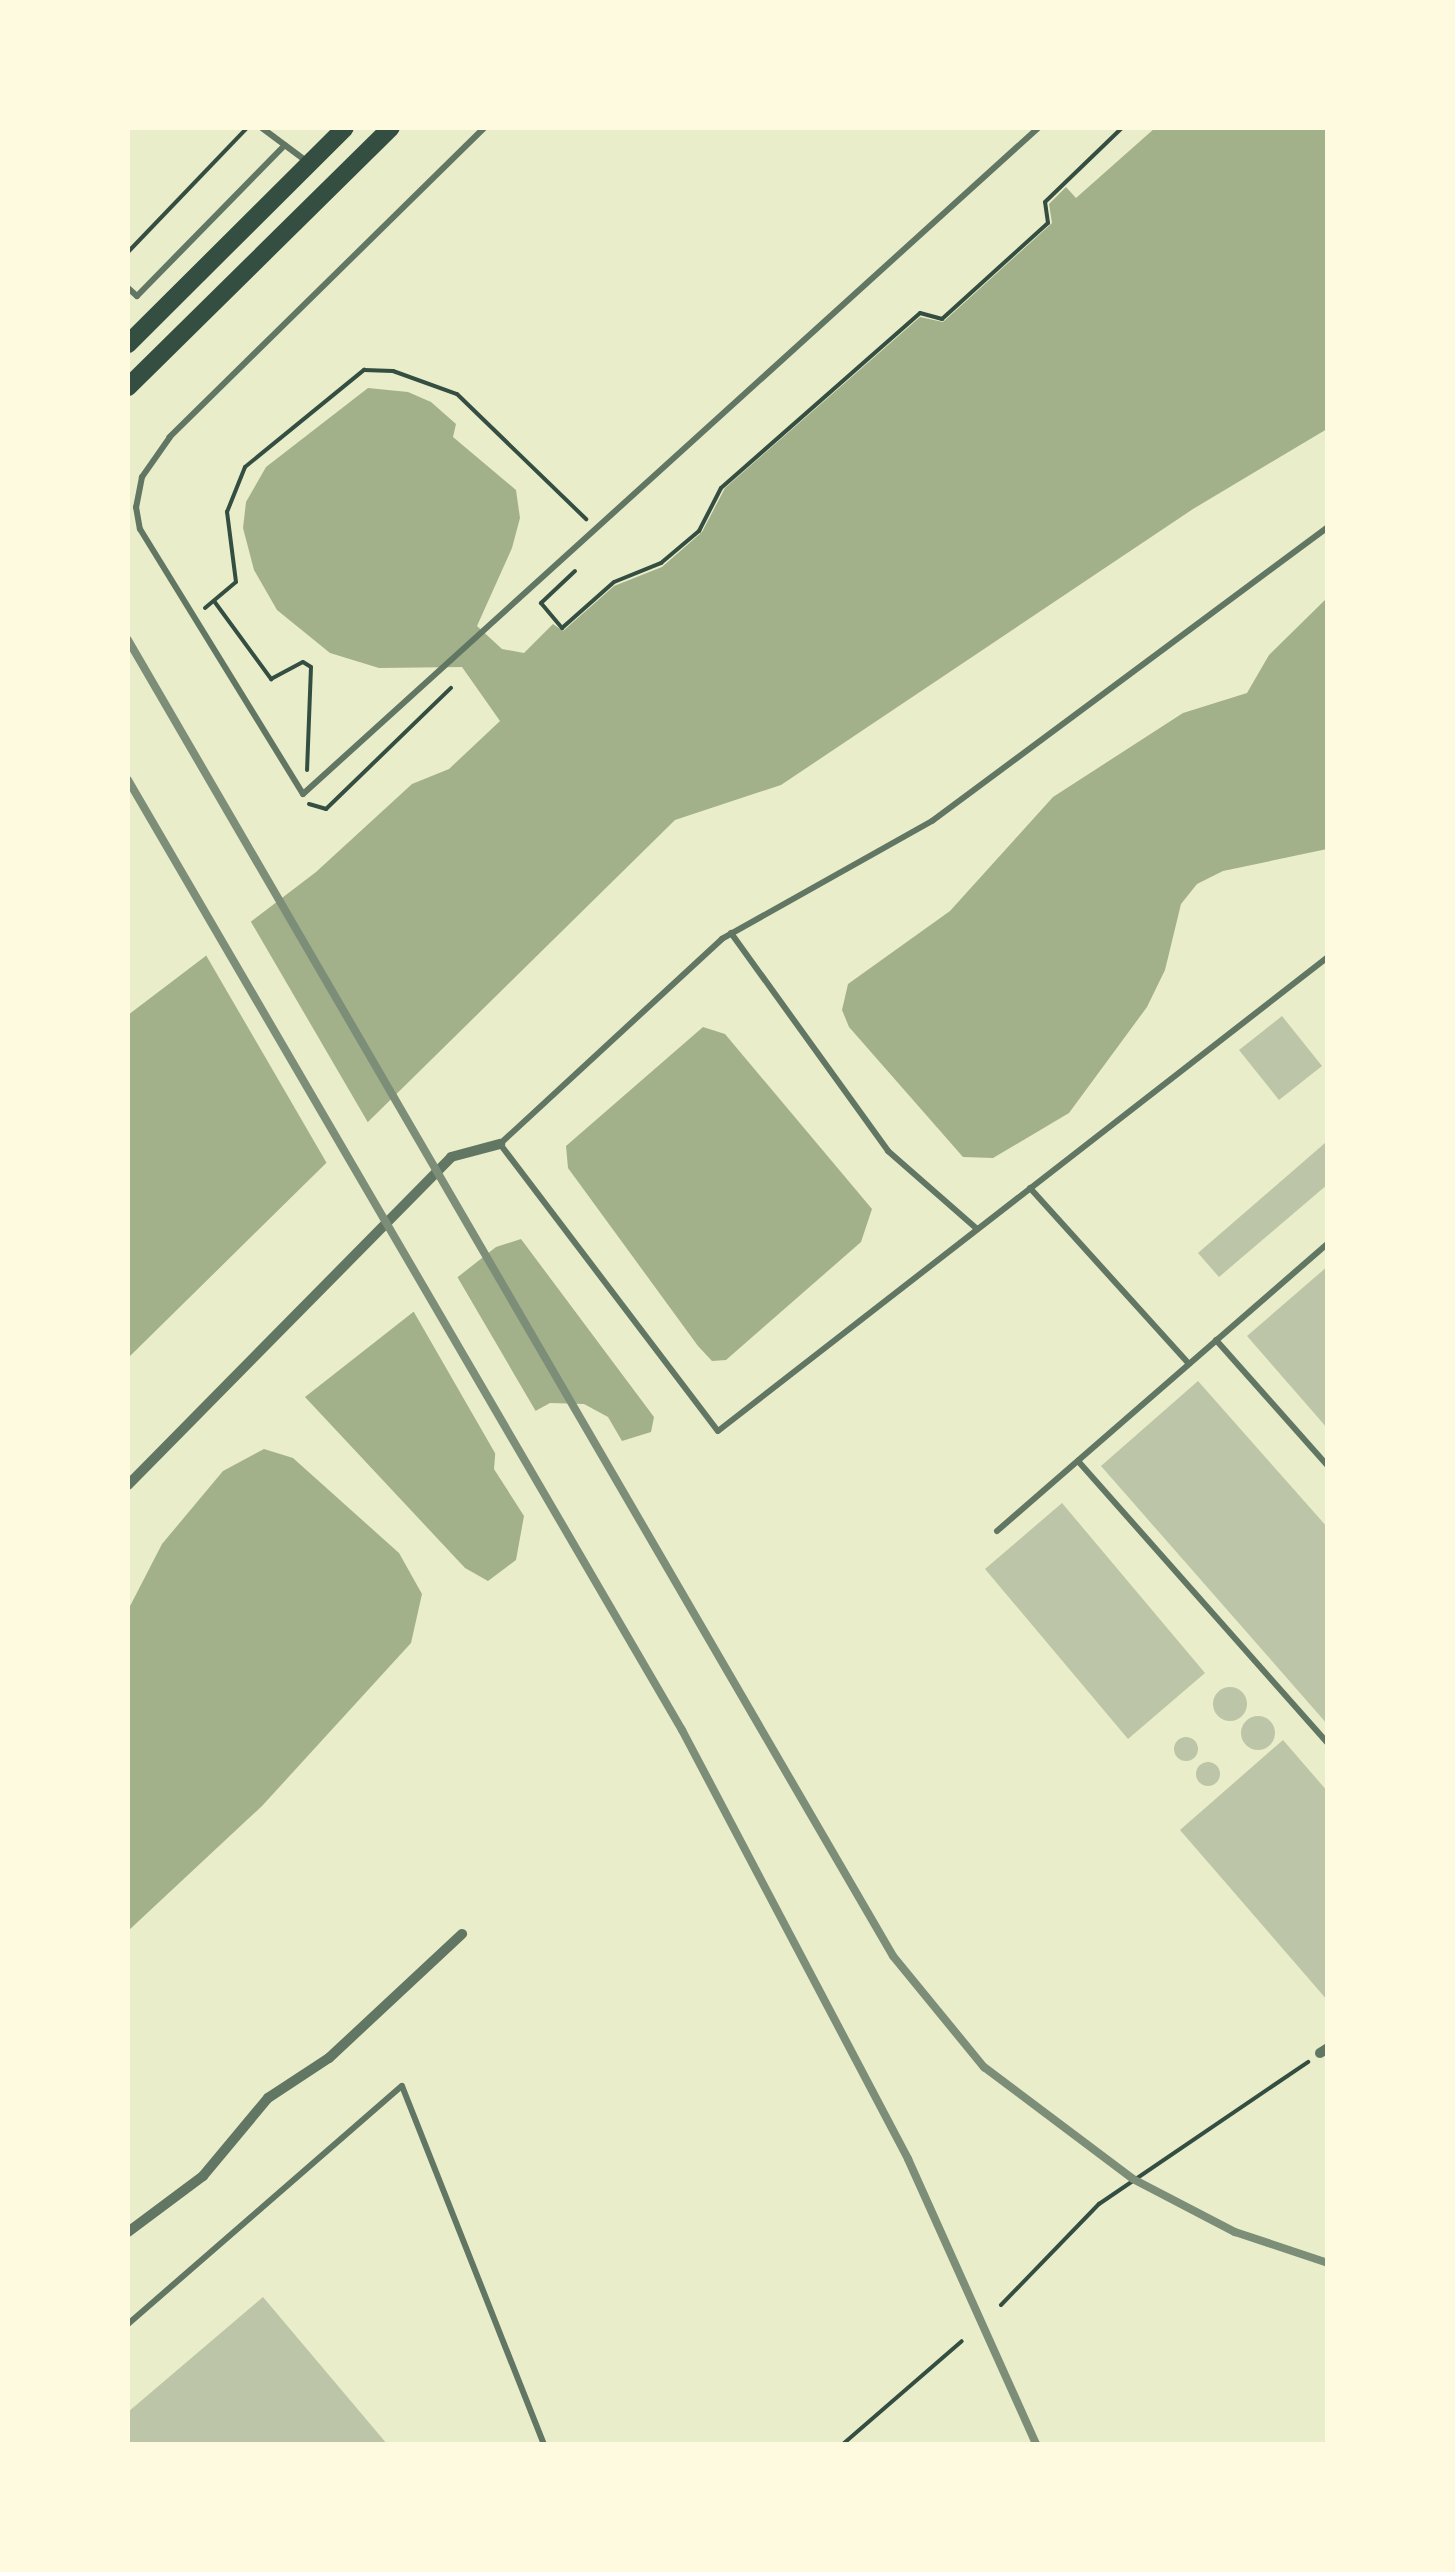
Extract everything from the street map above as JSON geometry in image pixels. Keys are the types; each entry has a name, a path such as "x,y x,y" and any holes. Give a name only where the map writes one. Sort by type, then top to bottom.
{"main road":[{"path":"128,344 346,128"},
{"path":"128,387 392,128"}],"street":[{"path":"128,1485 451,1158 500,1144"},
{"path":"128,2232 203,2176 268,2098 329,2058 462,1934"}],"lane":[{"path":"262,128 310,164"},
{"path":"484,128 154,455 136,507 140,530 306,791 1038,128"},
{"path":"128,288 136,296 285,145"},
{"path":"1328,527 932,821 731,934 500,1144 718,1431 1328,957"},
{"path":"731,934 888,1151 978,1229"},
{"path":"1030,1188 1189,1364"},
{"path":"997,1532 1328,1243"},
{"path":"1216,1340 1328,1466"},
{"path":"1078,1462 1328,1744"},
{"path":"128,2324 402,2086 544,2444"}],"path":[{"path":"128,252 247,128"},
{"path":"581,565 540,602 562,628 614,582 661,563 699,531 721,488 920,313 942,319 1048,222 1045,202 1122,128"},
{"path":"194,617 236,582 228,512 245,467 364,370 392,370 457,394 594,530"},
{"path":"214,600 271,680 303,662 311,667 306,791 316,811 326,809 451,688"},
{"path":"1001,2304 1099,2204 1324,2051"},
{"path":"843,2444 962,2341"}],"shaded area":[{"path":"1155,128 1327,128 1327,429 1193,509 781,785 675,820 128,1358 128,1015 316,872 412,784 449,769 500,721 462,667 379,668 330,653 277,610 254,570 243,528 246,502 266,467 368,388 408,392 431,402 456,424 453,437 516,490 520,518 512,548 477,626 502,649 524,653 553,624 563,631 614,586 662,567 702,532 725,488 920,317 943,322 1052,223 1049,204 1066,187 1076,198"},
{"path":"1327,598 1327,849 1223,871 1197,884 1181,904 1165,970 1147,1007 1069,1113 993,1158 963,1157 849,1027 842,1010 848,984 950,911 1053,797 1183,713 1247,693 1269,655"},
{"path":"703,1027 725,1034 872,1209 861,1242 726,1360 712,1361 568,1168 566,1146"},
{"path":"521,1239 654,1417 651,1432 622,1441 608,1417 584,1404 550,1403 497,1432 494,1469 524,1516 516,1560 488,1581 465,1568 305,1397 496,1247"},
{"path":"264,1449 293,1458 399,1553 422,1594 411,1643 262,1806 128,1931 128,1610 162,1544 223,1471"}],"pier":[{"path":"247,915 370,1126 329,1167 203,950"},
{"path":"455,1273 538,1415 501,1435 499,1460 411,1307"}],"building":[{"path":"1282,1016 1322,1066 1279,1100 1239,1050"},
{"path":"1325,1143 1328,1184 1219,1277 1198,1253"},
{"path":"1328,1266 1328,1429 1247,1336"},
{"path":"1198,1381 1328,1528 1328,1725 1101,1466"},
{"path":"1062,1503 1205,1673 1128,1739 985,1569"},
{"path":"1230,1687 1242,1692 1247,1704 1242,1716 1230,1721 1218,1716 1213,1704 1218,1692"},
{"path":"1258,1716 1270,1721 1275,1733 1270,1745 1258,1750 1246,1745 1241,1733 1246,1721"},
{"path":"1186,1737 1195,1740 1195,1758 1186,1761 1177,1758 1174,1749 1177,1740"},
{"path":"1283,1740 1328,1792 1328,2001 1180,1830"},
{"path":"1208,1762 1217,1765 1217,1783 1208,1786 1199,1783 1196,1774 1199,1765"},
{"path":"263,2297 387,2444 128,2444 128,2412"}],"railway":[{"path":"128,640 893,1956 984,2067 1133,2179 1235,2232 1328,2263"},
{"path":"128,780 682,1730 908,2159 1036,2444"}]}
